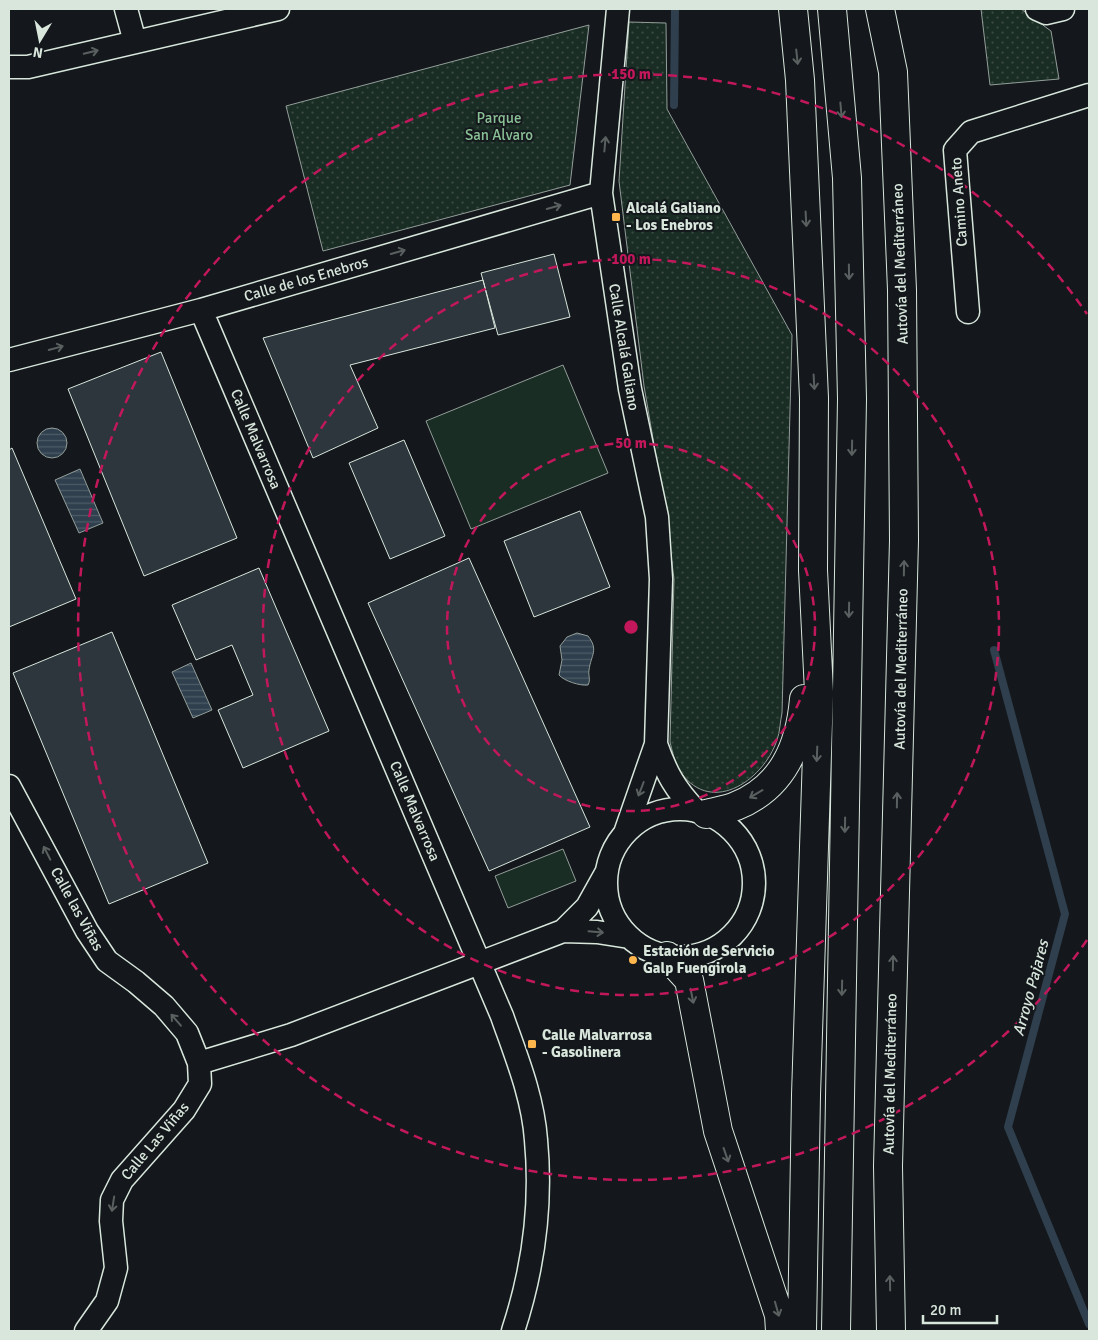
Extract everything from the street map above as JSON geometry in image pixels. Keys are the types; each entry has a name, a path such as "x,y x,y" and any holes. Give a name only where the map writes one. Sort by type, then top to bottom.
{"highway":[{"path":"792,9 800,80 814,398 813,570 819,692 806,1085 802,1331"},
{"path":"832,9 847,178 852,399 836,1331"},
{"name":"Autovía del Mediterráneo","path":"880,9 893,72 902,290 904,540 888,1166 891,1331"},
{"path":"893,72 900,9"},
{"path":"701,812 736,806 766,788 790,760 802,726 813,570"},
{"path":"667,956 689,980 718,1131 779,1314 780,1331"}],"street":[{"path":"126,9 135,42"},
{"path":"9,67 28,67 278,9"},
{"name":"Calle Alcalá Galiano","path":"618,9 601,193 630,389 656,516 661,579 656,744 625,833"},
{"path":"1037,9 1046,13 1063,9"},
{"name":"Camino Aneto","path":"968,312 955,150 971,132 1089,94"},
{"name":"Calle de los Enebros","path":"9,360 201,310 601,193"},
{"name":"Calle Malvarrosa","path":"201,310 502,1016 524,1076 536,1139 538,1207 527,1289 513,1331"},
{"name":"Calle Alcalá Galiano","path":"656,744 667,773 678,791 701,812"},
{"name":"Calle las Viñas","path":"9,786 87,931 107,961 164,1006 187,1033 199,1063"},
{"path":"563,931 587,907 606,873 612,852 625,833 640,820 657,812 677,809 701,812 720,821 733,832 749,857 754,883 750,908 736,931 718,946 695,955 667,956 642,947 629,937 618,924 610,908 606,891 606,873"},
{"path":"199,1063 291,1035 563,931 597,932 629,937"},
{"name":"Calle Las Viñas","path":"86,1331 106,1302 116,1268 116,1245 111,1221 112,1200 122,1180 184,1110 200,1084 199,1063"}],"green space":[{"path":"981,9 1021,9 1051,31 1059,79 990,85"},
{"path":"629,22 666,23 667,109 792,335 782,713 777,740 770,755 760,769 734,788 719,792 704,791 690,783 678,768 670,742 674,579 666,515 644,386 619,181"},
{"name":"Parque San Alvaro","path":"589,25 570,185 323,251 286,106"},
{"path":"563,365 608,473 471,529 426,421"},
{"path":"563,849 576,881 508,908 495,876"}],"water":[{"path":"52,428 58,429 66,437 66,449 58,457 52,458 46,457 38,449 37,443 38,437 46,429"},
{"path":"80,469 103,523 79,533 55,480"},
{"path":"577,633 588,636 594,649 588,685 572,683 559,675 562,660 560,646 567,637"},
{"path":"191,663 212,710 193,718 172,672"}],"building":[{"path":"554,254 570,317 498,335 481,273"},
{"path":"483,280 495,328 350,365 378,428 313,458 263,338"},
{"path":"161,352 237,538 144,576 68,389"},
{"path":"404,440 445,536 390,559 349,463"},
{"path":"12,448 76,599 9,627 9,450"},
{"path":"580,511 610,587 534,617 504,541"},
{"path":"469,558 590,827 489,871 368,603"},
{"path":"259,568 329,731 243,768 218,710 253,695 232,645 196,660 172,605"},
{"path":"112,632 208,863 109,904 13,673"}],"waterway":[{"name":"Arroyo Pajares","path":"674,105 675,9"},
{"name":"Arroyo Pajares","path":"994,650 1065,914 1008,1127 1089,1324"}],"place":[{"name":"Alcalá Galiano - Los Enebros","path":"616,217"},
{"name":"Estación de Servicio Galp Fuengirola","path":"633,960"},
{"name":"Calle Malvarrosa - Gasolinera","path":"532,1044"}]}
